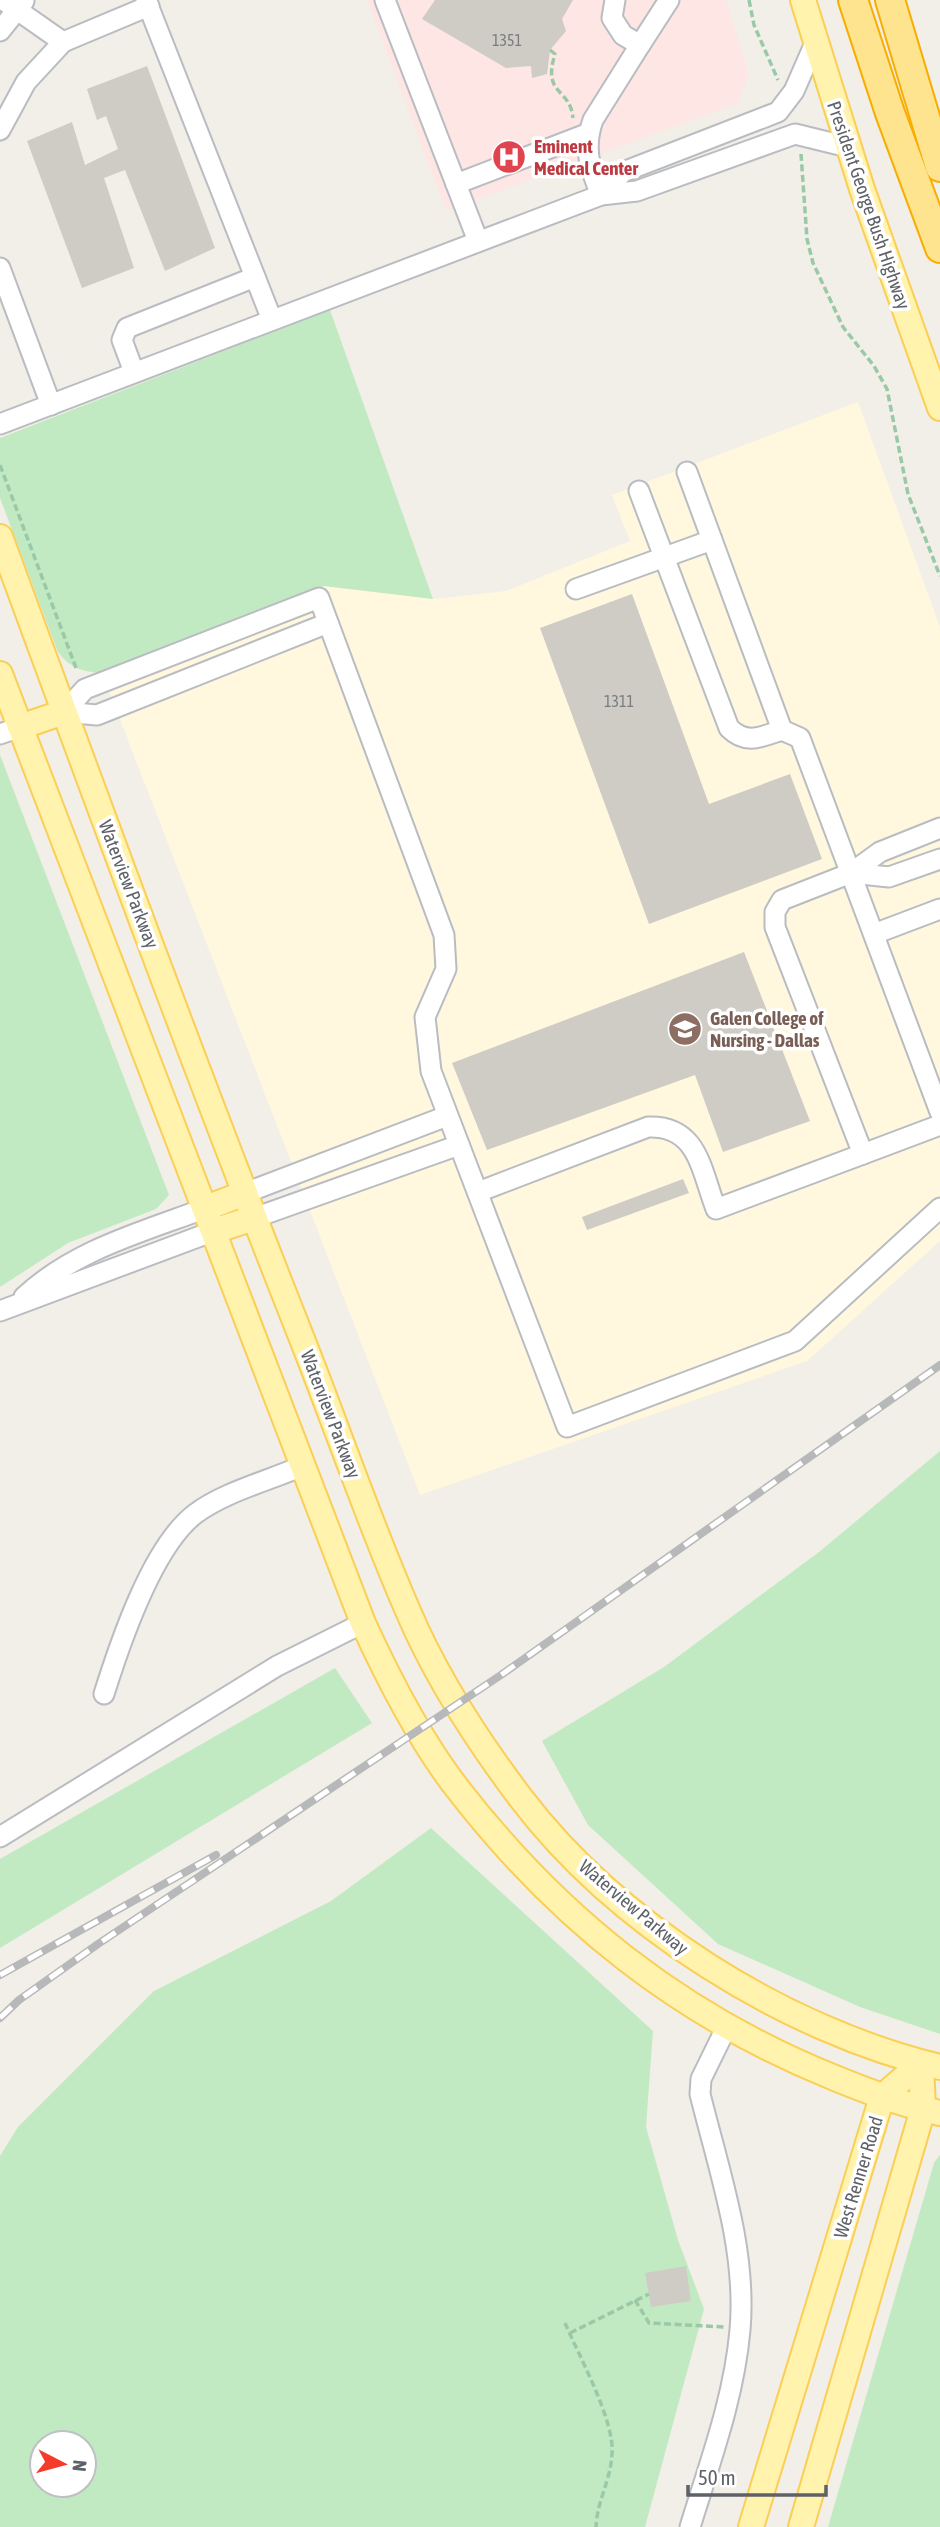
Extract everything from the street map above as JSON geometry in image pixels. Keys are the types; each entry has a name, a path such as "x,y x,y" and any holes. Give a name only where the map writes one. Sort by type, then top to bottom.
{"highway":[{"path":"853,0 890,113 940,248"},
{"path":"890,0 940,167"}],"main road":[{"name":"President George Bush Highway","path":"803,0 848,147 940,408"},
{"name":"Waterview Parkway","path":"0,537 254,1218 410,1616 467,1722 521,1799 559,1842 660,1933 714,1971 829,2029 930,2065"},
{"path":"0,674 10,731 210,1220 363,1623 406,1709 456,1787 516,1857 612,1950 726,2028 797,2063 882,2097 931,2111"},
{"path":"10,731 64,712"},
{"path":"210,1220 245,1193"},
{"path":"210,1220 254,1218"},
{"path":"801,2527 931,2111 930,2065"},
{"name":"West Renner Road","path":"751,2527 882,2097 930,2065"}],"street":[{"path":"385,0 478,241"},
{"path":"615,0 612,18 623,35 640,45"},
{"path":"456,184 581,128 593,120 669,0"},
{"path":"0,131 26,82 63,42 147,3 272,320"},
{"path":"0,31 15,4 63,42"},
{"path":"601,195 623,172 778,112 794,90 815,43"},
{"path":"581,128 588,162 601,195"},
{"path":"0,424 601,195 637,191 795,134 848,147"},
{"path":"0,268 51,405"},
{"path":"134,372 122,340 127,328 255,277"},
{"path":"687,472 782,730"},
{"path":"639,491 729,728 738,738 753,740 782,730 800,738 940,1112"},
{"path":"576,589 712,540"},
{"path":"64,712 85,689 319,598 444,935 446,969 425,1017 431,1071 567,1427 795,1341 940,1208"},
{"path":"64,712 97,715 328,623"},
{"path":"863,1154 775,919 775,912 782,901 851,873 880,852 940,828"},
{"path":"851,873 890,877 940,859"},
{"path":"874,934 940,909"},
{"path":"245,1193 447,1116"},
{"path":"478,1192 648,1127 667,1126 682,1133 690,1144 716,1209 940,1125"},
{"path":"254,1218 458,1145"},
{"path":"8,1308 210,1220"},
{"path":"104,1694 124,1633 171,1540 195,1514 302,1466"},
{"path":"0,1837 277,1666 363,1623"},
{"path":"691,2527 727,2407 740,2328 740,2277 732,2216 700,2094 701,2079 726,2028"}],"path":[{"path":"749,0 754,25 781,89"},
{"path":"550,50 555,54 550,70 552,82 566,99 581,128"},
{"path":"799,144 805,186 807,239 813,263 843,327 874,366 887,389 908,494 940,576"},
{"path":"0,465 76,668"},
{"path":"570,2333 649,2294"},
{"path":"635,2300 649,2323 740,2328"},
{"path":"565,2323 613,2436 612,2457 597,2508 596,2527"}],"shaded area":[{"name":"Eminent Medical Center","path":"367,0 726,0 749,75 738,103 446,211"},
{"path":"858,402 940,627 940,1241 807,1361 420,1495 102,673 324,586 433,599 506,591 630,541 612,495"}],"green space":[{"path":"330,310 433,599 324,586 102,673 83,670 67,662 58,652 0,498 0,438"},
{"path":"0,755 169,1195 156,1209 68,1243 0,1287"},
{"path":"940,1451 940,2034 860,2007 718,1944 588,1825 542,1741 664,1667 819,1552"},
{"path":"335,1668 372,1723 0,1948 0,1859"},
{"path":"431,1828 653,2031 646,2127 678,2240 704,2309 645,2527 0,2527 0,2156 18,2127 154,1991 331,1901"},
{"path":"940,2155 940,2527 828,2527 934,2163"}],"building":[{"path":"435,0 573,0 562,19 566,31 550,50 547,74 532,78 531,66 506,68 422,19"},
{"path":"147,66 215,248 165,271 125,170 104,178 134,268 82,288 27,141 72,122 85,165 118,149 106,116 97,120 87,89"},
{"path":"632,594 709,804 790,774 822,859 649,924 540,628"},
{"path":"744,952 810,1121 723,1152 695,1075 487,1150 452,1063"},
{"path":"683,1179 689,1193 587,1230 582,1217"},
{"path":"686,2266 691,2301 651,2307 645,2273"}],"railway":[{"path":"0,2018 19,2000 98,1944 501,1675 940,1365"},
{"path":"0,1975 216,1855"}],"place":[{"name":"Eminent Medical Center","path":"509,157"},
{"name":"Galen College of Nursing - Dallas","path":"685,1029"}]}
